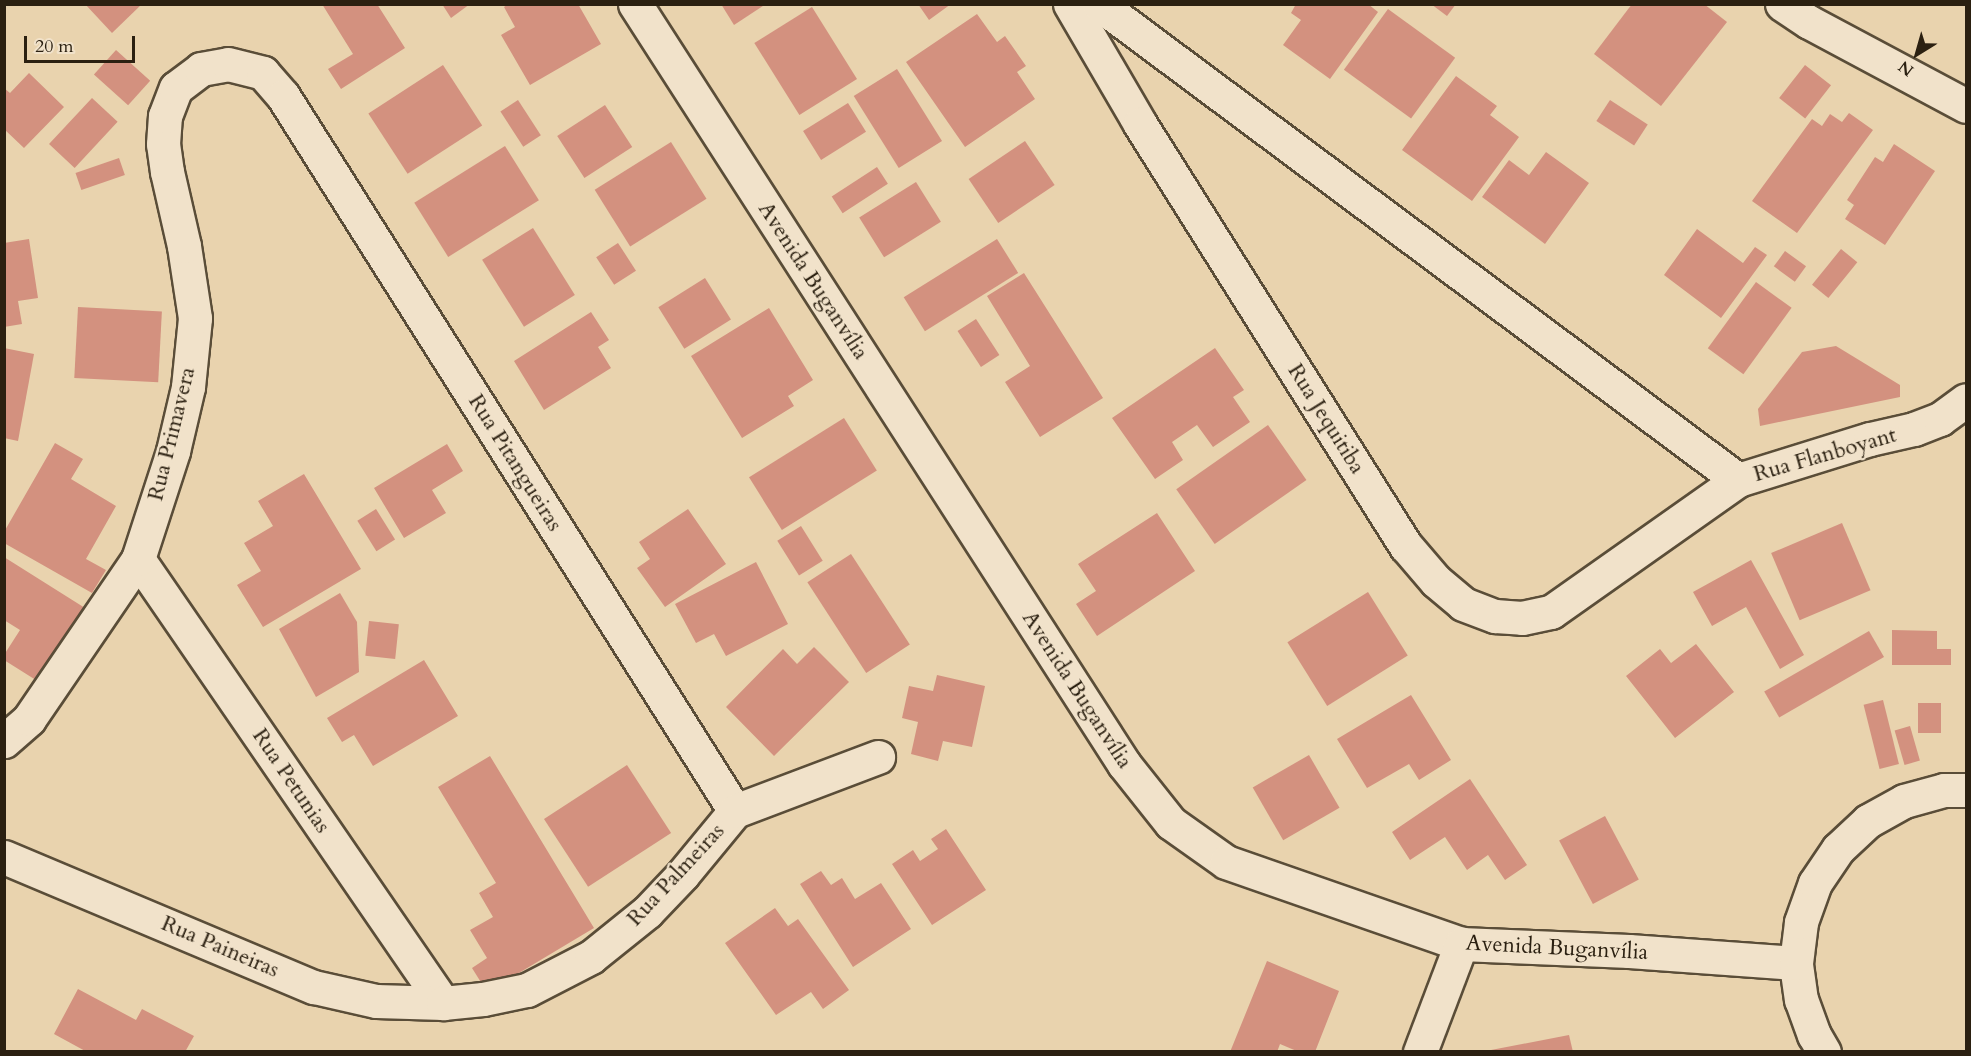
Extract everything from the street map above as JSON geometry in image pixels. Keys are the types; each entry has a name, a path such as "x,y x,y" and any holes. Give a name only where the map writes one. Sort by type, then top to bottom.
{"street":[{"name":"Avenida Buganvília","path":"635,4 1124,764 1171,823 1226,862 1461,944 1629,951 1796,963"},
{"name":"Rua Jequitiba","path":"1070,4 1140,124 1406,546 1436,581 1463,604 1495,616 1522,618 1551,612 1686,517"},
{"path":"1099,4 1738,480"},
{"path":"1782,4 1809,22 1966,106"},
{"name":"Rua Primavera","path":"4,741 29,719 138,558 173,451 186,398 195,318 184,246 167,172 164,144 165,116 176,88 201,69 228,64 263,73 283,96 294,115"},
{"name":"Rua Pitangueiras","path":"294,115 735,811"},
{"name":"Rua Flanboyant","path":"1686,517 1738,480 1870,439 1914,429 1940,419 1966,400"},
{"name":"Rua Petunias","path":"138,558 443,1004"},
{"name":"Rua Palmeiras","path":"443,1004 526,990 591,957 647,912 683,874 735,811 878,757"},
{"path":"1824,1052 1814,1035 1801,1000 1796,963 1801,922 1815,883 1838,849 1868,821 1904,801 1944,790 1966,790"},
{"name":"Rua Paineiras","path":"4,857 314,987 376,1001 443,1004"},
{"path":"1428,1045 1461,944"}],"building":[{"path":"85,4 142,4 112,33"},
{"path":"322,4 377,4 405,48 341,89 328,69 353,54"},
{"path":"442,4 470,4 451,18"},
{"path":"508,4 578,4 601,44 530,85 501,35 515,27 504,7"},
{"path":"721,4 766,4 734,25"},
{"path":"918,4 951,4 929,20"},
{"path":"1296,4 1368,4 1378,12 1330,79 1283,45 1301,20 1291,13"},
{"path":"1431,4 1456,4 1447,16"},
{"path":"1632,4 1704,4 1727,22 1661,106 1594,54"},
{"path":"812,7 857,79 799,115 754,43"},
{"path":"1388,9 1455,58 1411,118 1344,70"},
{"path":"977,14 997,42 1005,36 1026,66 1017,72 1035,99 965,147 906,62"},
{"path":"116,50 150,81 128,105 94,75"},
{"path":"443,65 482,125 408,174 368,113"},
{"path":"1805,65 1831,85 1805,118 1779,98"},
{"path":"897,69 942,141 899,168 854,96"},
{"path":"29,73 64,107 24,148 4,129 4,88 10,93"},
{"path":"1456,76 1497,106 1490,115 1519,137 1472,201 1402,150"},
{"path":"92,98 118,122 75,168 49,144"},
{"path":"518,100 541,135 523,147 500,111"},
{"path":"1610,100 1648,125 1634,145 1596,121"},
{"path":"848,103 866,132 821,160 803,131"},
{"path":"605,105 632,147 584,178 557,136"},
{"path":"1849,113 1873,130 1797,233 1752,201 1812,119 1822,126 1830,114 1842,122"},
{"path":"1025,141 1055,185 998,223 969,179"},
{"path":"671,142 707,199 630,247 595,190"},
{"path":"1894,144 1935,171 1885,245 1845,219 1854,205 1847,200 1875,157 1883,162"},
{"path":"505,146 539,200 448,257 414,203"},
{"path":"1546,152 1589,183 1545,244 1482,197 1509,160 1529,175"},
{"path":"119,158 125,175 81,190 76,173"},
{"path":"877,167 888,184 843,213 832,196"},
{"path":"916,182 941,222 884,257 859,218"},
{"path":"533,228 575,295 524,327 482,260"},
{"path":"1697,229 1743,263 1755,247 1767,255 1721,318 1664,275"},
{"path":"29,239 38,298 18,301 22,324 4,327 4,243"},
{"path":"997,239 1018,273 925,331 904,297"},
{"path":"618,243 636,271 614,285 596,257"},
{"path":"1841,249 1857,262 1828,298 1812,285"},
{"path":"1785,251 1806,266 1795,282 1774,266"},
{"path":"1024,273 1103,398 1040,437 1005,382 1030,366 987,296"},
{"path":"705,278 731,320 684,349 658,307"},
{"path":"1756,282 1792,308 1743,374 1708,348"},
{"path":"78,307 162,311 158,382 74,378"},
{"path":"769,308 813,380 788,396 794,406 742,438 691,356"},
{"path":"591,312 609,340 598,347 611,368 544,410 514,361"},
{"path":"976,319 999,355 981,367 958,331"},
{"path":"1836,346 1900,385 1900,397 1760,426 1758,409 1802,352"},
{"path":"4,348 34,354 18,441 4,438"},
{"path":"1215,348 1244,390 1233,397 1250,422 1213,447 1197,425 1172,442 1183,460 1155,479 1112,418"},
{"path":"844,418 877,471 782,530 749,477"},
{"path":"1268,425 1306,480 1215,544 1176,489"},
{"path":"55,443 83,459 71,479 116,506 86,559 106,570 92,593 4,543 4,532"},
{"path":"447,444 463,471 432,490 446,513 404,538 374,488"},
{"path":"304,474 361,569 263,627 237,585 261,571 244,543 273,526 258,501"},
{"path":"376,509 395,540 376,551 357,521"},
{"path":"688,509 726,564 665,607 637,568 650,559 639,542"},
{"path":"1157,513 1195,571 1097,636 1076,604 1096,591 1078,564"},
{"path":"1842,523 1871,590 1800,620 1771,553"},
{"path":"801,526 823,561 799,576 777,541"},
{"path":"851,554 910,645 866,673 807,582"},
{"path":"4,557 85,608 39,682 4,660 4,655 20,630 4,620"},
{"path":"1751,560 1804,655 1780,669 1746,607 1712,626 1693,592"},
{"path":"756,562 788,624 726,656 714,634 696,643 675,604"},
{"path":"1368,592 1408,656 1327,706 1287,642"},
{"path":"340,593 357,622 359,672 316,697 279,629"},
{"path":"369,621 399,624 395,659 365,656"},
{"path":"1892,630 1937,631 1937,649 1951,649 1951,665 1892,665"},
{"path":"1869,631 1884,657 1779,717 1764,692"},
{"path":"1696,644 1734,692 1675,738 1626,676 1660,649 1671,663"},
{"path":"814,647 849,682 774,756 726,707 783,649 797,664"},
{"path":"424,660 458,716 373,766 354,735 342,742 327,718"},
{"path":"937,675 985,686 972,747 943,741 938,761 911,754 918,722 902,718 909,686 933,691"},
{"path":"1411,695 1451,760 1419,780 1409,764 1367,788 1337,739"},
{"path":"1883,700 1899,764 1880,769 1864,705"},
{"path":"1918,703 1941,703 1941,733 1918,733"},
{"path":"1910,726 1920,761 1905,765 1895,730"},
{"path":"1309,755 1340,808 1283,840 1253,788"},
{"path":"490,756 594,928 487,992 472,968 487,958 470,930 493,917 479,893 496,883 438,787"},
{"path":"627,765 671,833 588,887 544,819"},
{"path":"1470,779 1527,865 1505,880 1488,855 1467,870 1445,837 1410,860 1392,832"},
{"path":"1605,816 1639,880 1593,904 1559,840"},
{"path":"946,829 986,890 932,925 892,864 913,850 920,861 938,849 931,839"},
{"path":"821,871 831,885 842,878 855,899 881,883 911,929 853,967 800,884"},
{"path":"775,908 788,926 798,919 849,990 823,1009 811,992 776,1015 725,943"},
{"path":"1267,961 1339,991 1315,1052 1299,1052 1280,1044 1277,1052 1230,1052"},
{"path":"78,989 136,1020 142,1009 194,1036 185,1052 87,1052 54,1034"},
{"path":"1569,1035 1573,1052 1491,1052 1491,1050"}]}
